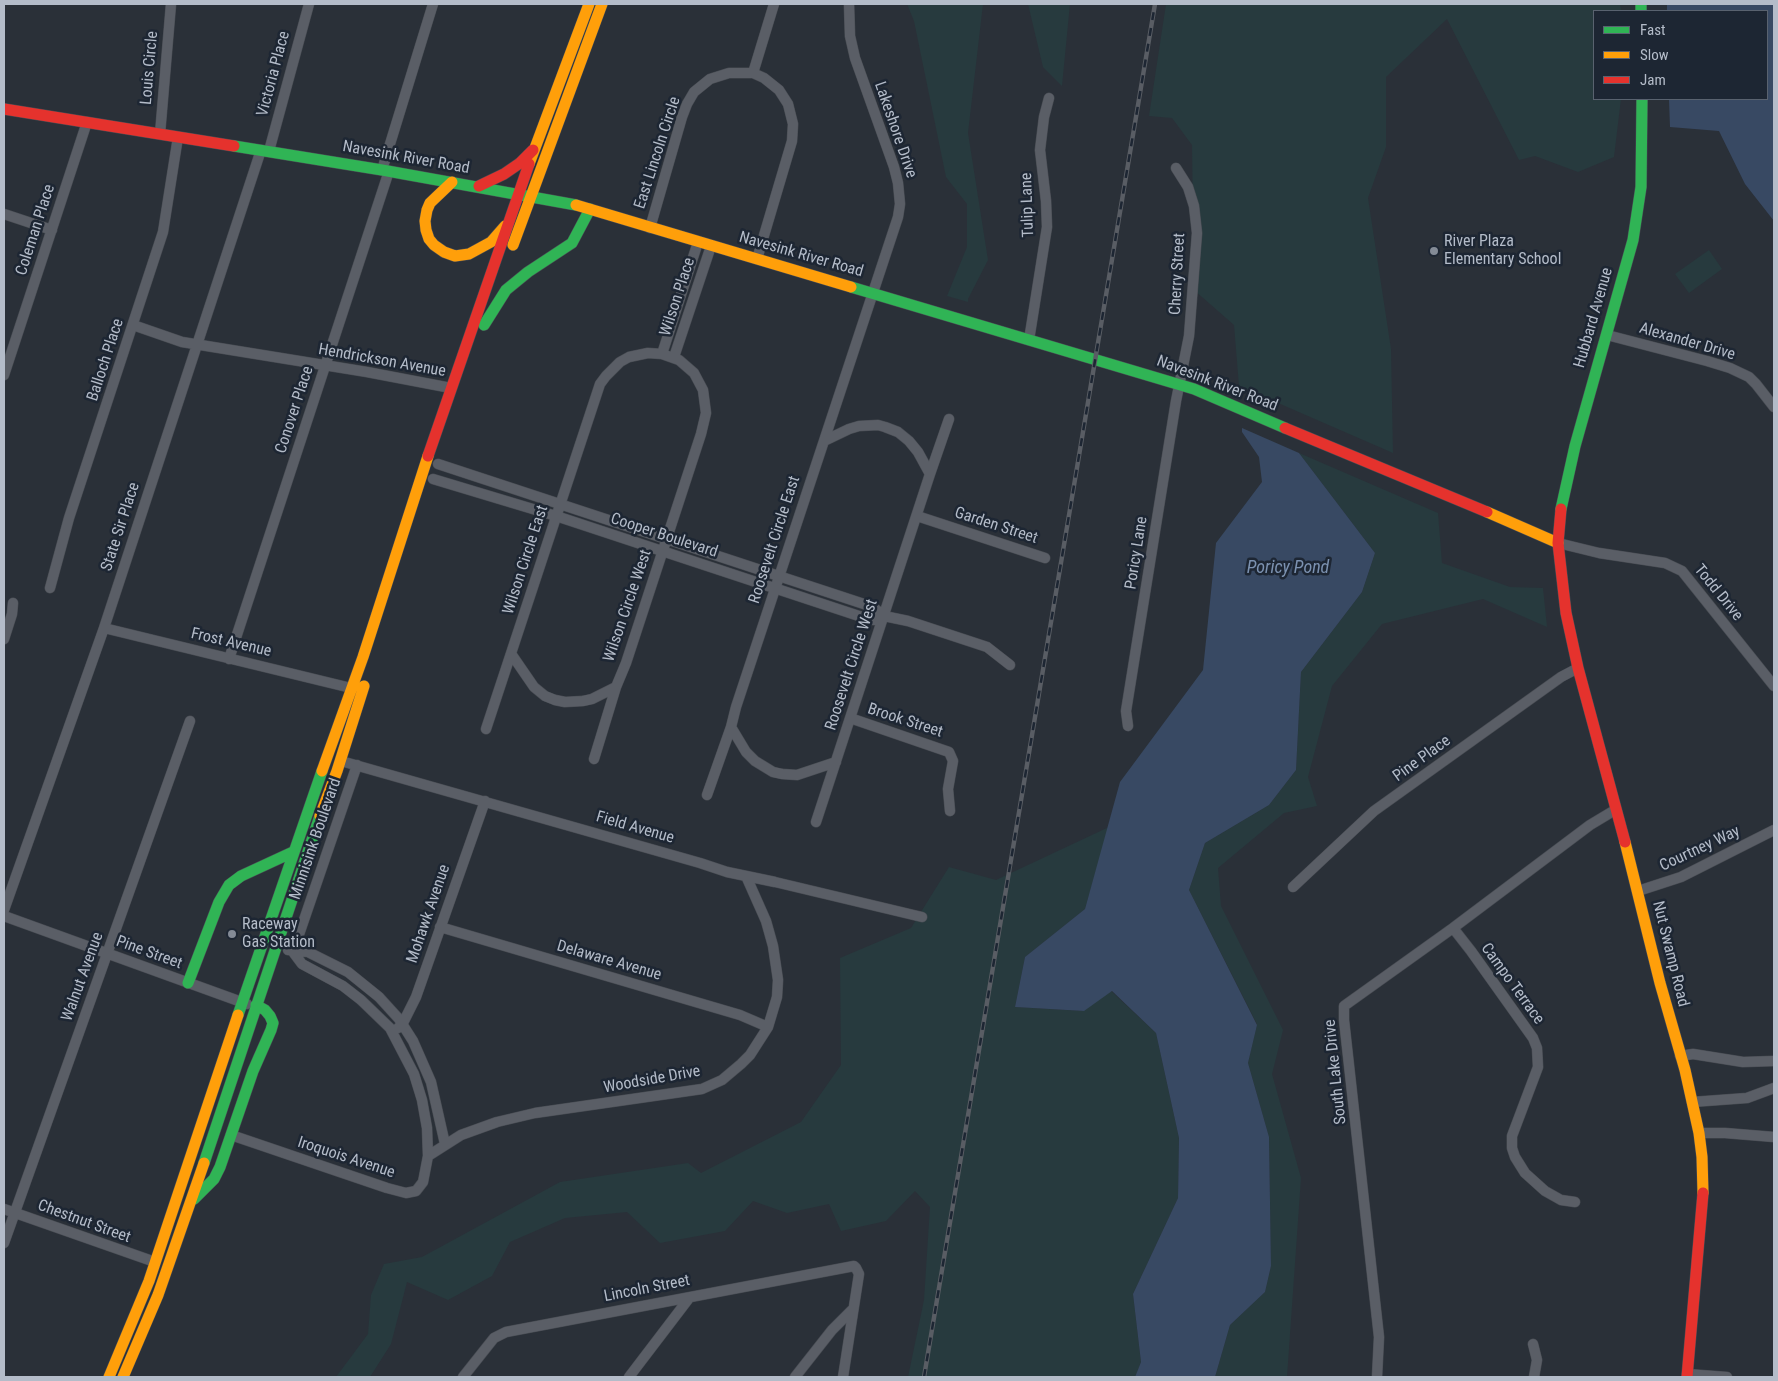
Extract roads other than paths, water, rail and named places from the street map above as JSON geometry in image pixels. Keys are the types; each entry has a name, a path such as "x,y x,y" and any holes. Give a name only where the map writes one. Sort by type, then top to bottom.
{"main road":[{"path":"109,1377 143,1298 293,852 363,657 451,388 535,148 589,4"},
{"path":"432,483 496,288 532,196 602,4"},
{"name":"Hubbard Avenue","path":"1558,543 1559,519 1569,472 1633,240 1641,187 1642,100"},
{"name":"Navesink River Road","path":"4,108 479,186 590,209 1180,384 1220,399 1558,543"},
{"path":"479,186 520,163 535,148"},
{"path":"452,182 430,203 424,221 429,240 444,252 455,256 469,254 478,250 491,242 510,219"},
{"path":"484,325 506,290 572,242 590,209"},
{"path":"124,1377 158,1295 192,1201 291,900 341,761 422,511"},
{"name":"Nut Swamp Road","path":"1558,543 1566,613 1578,668 1638,891 1699,1133 1703,1192 1687,1375"},
{"path":"188,983 219,902 229,885 241,876 293,852"},
{"path":"192,1201 214,1179 220,1167 253,1071 273,1023 265,1010 256,1005"}],"street":[{"name":"Louis Circle","path":"160,134 170,4"},
{"name":"Victoria Place","path":"265,151 309,4"},
{"name":"Conover Place","path":"229,659 326,366 386,170 433,4"},
{"path":"757,259 792,141 793,124 788,104 779,90 764,78 753,73 774,4"},
{"name":"Lakeshore Drive","path":"849,4 850,36 855,58 894,167 900,192 898,217 872,293"},
{"name":"East Lincoln Circle","path":"650,228 682,117 694,92 710,79 729,73 753,73"},
{"name":"Tulip Lane","path":"1029,340 1046,226 1046,201 1040,150 1048,98"},
{"name":"Coleman Place","path":"4,375 7,353 52,230 87,122"},
{"name":"Balloch Place","path":"50,588 70,518 163,232 178,137"},
{"name":"State Sir Place","path":"4,910 104,628 197,344 265,151"},
{"name":"Cherry Street","path":"1176,168 1188,186 1194,206 1197,233 1189,336 1180,384"},
{"path":"4,214 52,230"},
{"name":"Wilson Place","path":"662,354 698,242"},
{"name":"Wilson Place","path":"674,357 711,246"},
{"name":"Roosevelt Circle East","path":"708,795 872,293"},
{"name":"Hendrickson Avenue","path":"133,325 182,342 451,388"},
{"name":"Alexander Drive","path":"1607,335 1730,368 1756,384 1774,407"},
{"name":"Wilson Circle East","path":"486,729 600,384 620,362 629,357 648,352 674,357"},
{"name":"Wilson Circle West","path":"594,759 616,687 626,663 701,434 706,413 703,390 694,374 674,357"},
{"name":"Poricy Lane","path":"1128,726 1126,711 1180,384"},
{"path":"930,474 949,419"},
{"path":"824,441 859,426 878,425 885,427 898,432 909,441 918,452 930,474"},
{"name":"Cooper Boulevard","path":"438,464 872,607 884,616 908,621 987,648 1010,665"},
{"name":"Roosevelt Circle West","path":"816,822 930,474"},
{"name":"Cooper Boulevard","path":"432,483 556,516 872,620 884,616"},
{"name":"Garden Street","path":"916,516 1045,558"},
{"name":"Todd Drive","path":"1558,543 1599,553 1665,563 1682,571 1774,686"},
{"path":"4,639 12,614 13,603"},
{"name":"Frost Avenue","path":"104,628 352,688"},
{"path":"512,654 534,687 546,696 556,700 583,702 616,687"},
{"name":"Pine Place","path":"1293,886 1374,811 1561,677 1578,668"},
{"name":"Brook Street","path":"850,718 950,752 953,761 948,789 950,811"},
{"name":"Walnut Avenue","path":"4,1243 190,721"},
{"path":"731,727 746,752 755,761 773,772 797,775 836,762"},
{"name":"Field Avenue","path":"341,761 700,862 727,872 922,917"},
{"name":"Minnisink Boulevard","path":"293,952 357,765"},
{"name":"Mohawk Avenue","path":"392,1032 402,1025 416,997 486,801"},
{"name":"South Lake Drive","path":"1377,1377 1378,1317 1344,1020 1344,1006 1453,928 1590,825 1615,810"},
{"name":"Courtney Way","path":"1638,891 1681,877 1774,830"},
{"name":"Woodside Drive","path":"428,1156 445,1144 468,1132 512,1118 561,1109 702,1089 722,1080 742,1064 768,1027 777,996 777,965 766,921 746,876"},
{"name":"Pine Street","path":"4,916 242,1003 256,1005"},
{"name":"Delaware Avenue","path":"440,926 740,1015 768,1027"},
{"name":"Campo Terrace","path":"1453,928 1532,1038 1536,1048 1538,1067 1512,1136 1512,1148 1515,1157 1525,1173 1545,1191 1561,1200 1575,1202"},
{"path":"277,947 293,952 308,952 348,972 379,997 402,1025 423,1061 431,1082 445,1144"},
{"path":"293,952 302,964 343,986 361,1000 390,1028 414,1074 422,1100 427,1128 428,1156"},
{"path":"1680,1056 1693,1054 1743,1062 1774,1061"},
{"path":"1692,1102 1747,1098 1774,1088"},
{"path":"1699,1133 1774,1137"},
{"name":"Iroquois Avenue","path":"232,1135 406,1193 416,1191 420,1187 426,1174 428,1156"},
{"name":"Chestnut Street","path":"4,1209 155,1262"},
{"name":"Lincoln Street","path":"463,1377 499,1334 847,1266 856,1268 858,1274 852,1310"},
{"path":"629,1377 678,1316 690,1297"},
{"path":"795,1377 832,1330 852,1310"},
{"path":"842,1377 852,1310"},
{"path":"1533,1344 1537,1360 1534,1377"},
{"path":"1687,1375 1727,1377"}],"water":[{"path":"1667,4 1774,4 1774,221 1745,184 1719,131 1670,127 1669,100 1768,100 1768,10 1667,10"},
{"name":"Poricy Pond","path":"1242,428 1299,453 1375,553 1362,592 1301,672 1296,770 1269,805 1205,843 1189,890 1257,1025 1248,1063 1269,1137 1271,1266 1265,1292 1230,1325 1215,1377 1135,1377 1141,1362 1133,1294 1178,1198 1179,1138 1156,1033 1112,991 1084,1011 1015,1007 1025,957 1085,909 1120,782 1203,670 1216,543 1262,482 1259,457 1242,432"}],"railway":[{"path":"924,1377 1155,4"}],"place":[{"name":"River Plaza Elementary School","path":"1434,251"},
{"name":"Raceway Gas Station","path":"232,934"}]}
